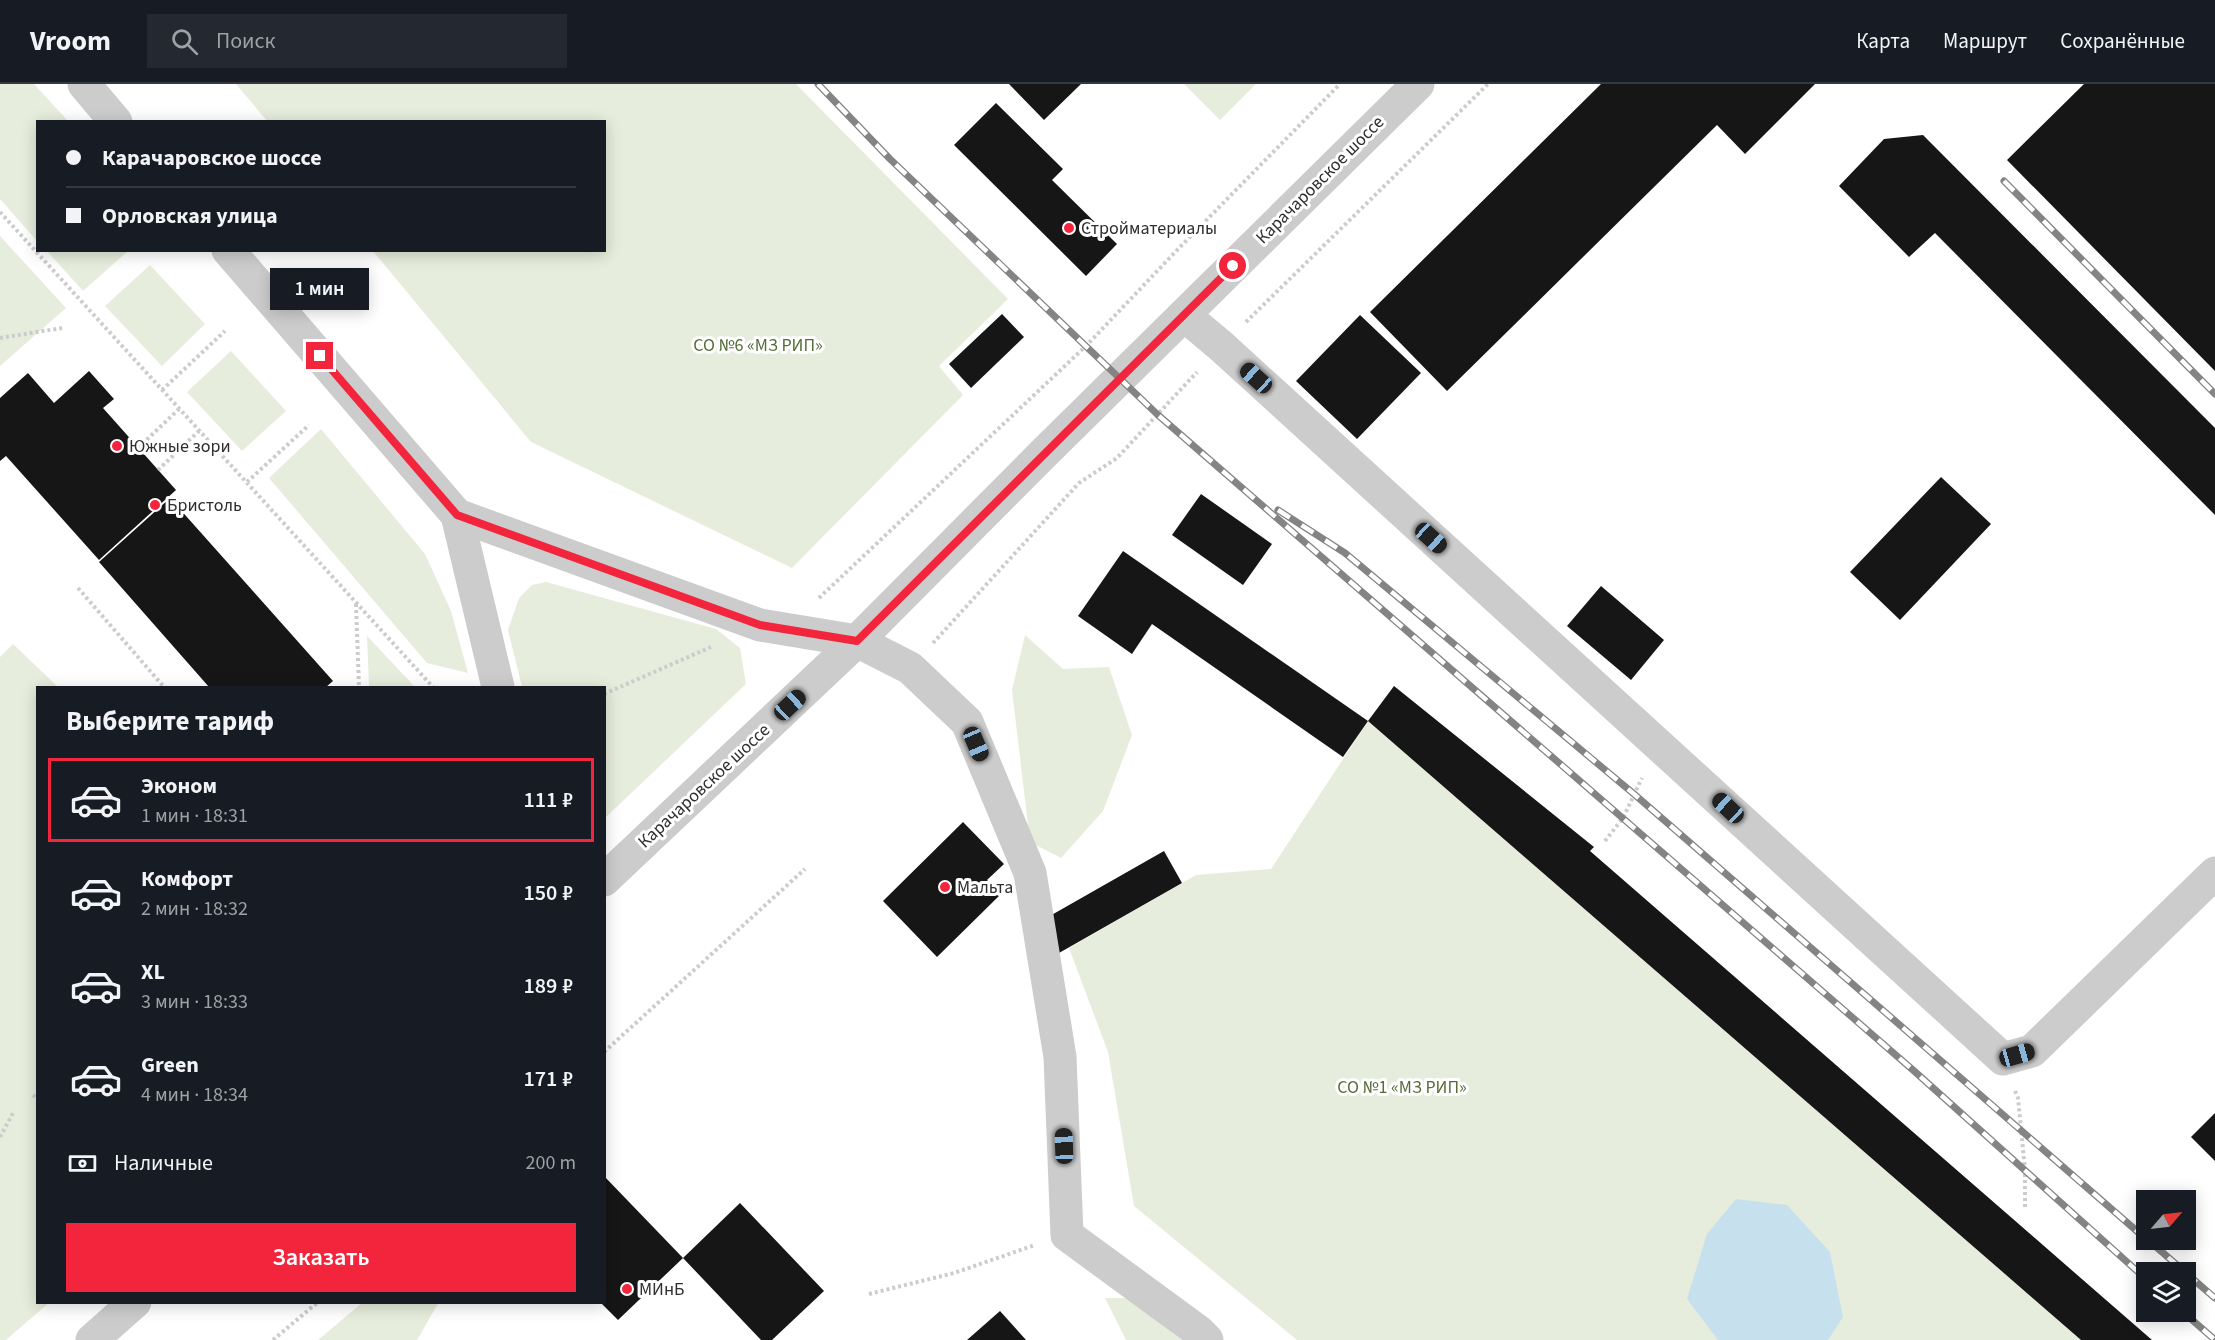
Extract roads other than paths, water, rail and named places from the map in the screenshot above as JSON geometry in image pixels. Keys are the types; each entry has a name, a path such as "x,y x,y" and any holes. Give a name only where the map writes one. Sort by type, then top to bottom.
{"street":[{"path":"84,84 114,120"},
{"name":"Карачаровское шоссе","path":"606,878 857,641 1418,84"},
{"path":"230,252 457,515 498,686"},
{"path":"1184,315 1221,346 2003,1059 2032,1051 2215,873"},
{"path":"457,515 760,625 857,641 910,668 967,722 1030,873 1060,1057 1067,1235 1207,1340"},
{"path":"92,1340 133,1304"}],"water":[{"path":"1736,1199 1787,1205 1830,1252 1843,1317 1828,1340 1718,1340 1687,1299 1707,1234"}],"railway":[{"path":"818,84 890,159 1158,415 1913,1070 2136,1270"},
{"path":"2004,181 2215,394"},
{"path":"1278,510 1345,553 1634,794 2136,1230"},
{"path":"2160,1250 2173,1262"},
{"path":"2196,1282 2215,1298"},
{"path":"2195,1322 2215,1340"}],"place":[{"name":"Стройматериалы","path":"1069,228"},
{"name":"Южные зори","path":"117,446"},
{"name":"Бристоль","path":"155,505"},
{"name":"Мальта","path":"945,887"},
{"name":"МИнБ","path":"627,1289"}],"park label":[{"name":"СО №6 «МЗ РИП»","path":"758,345"},
{"name":"СО №1 «МЗ РИП»","path":"1402,1087"}]}
